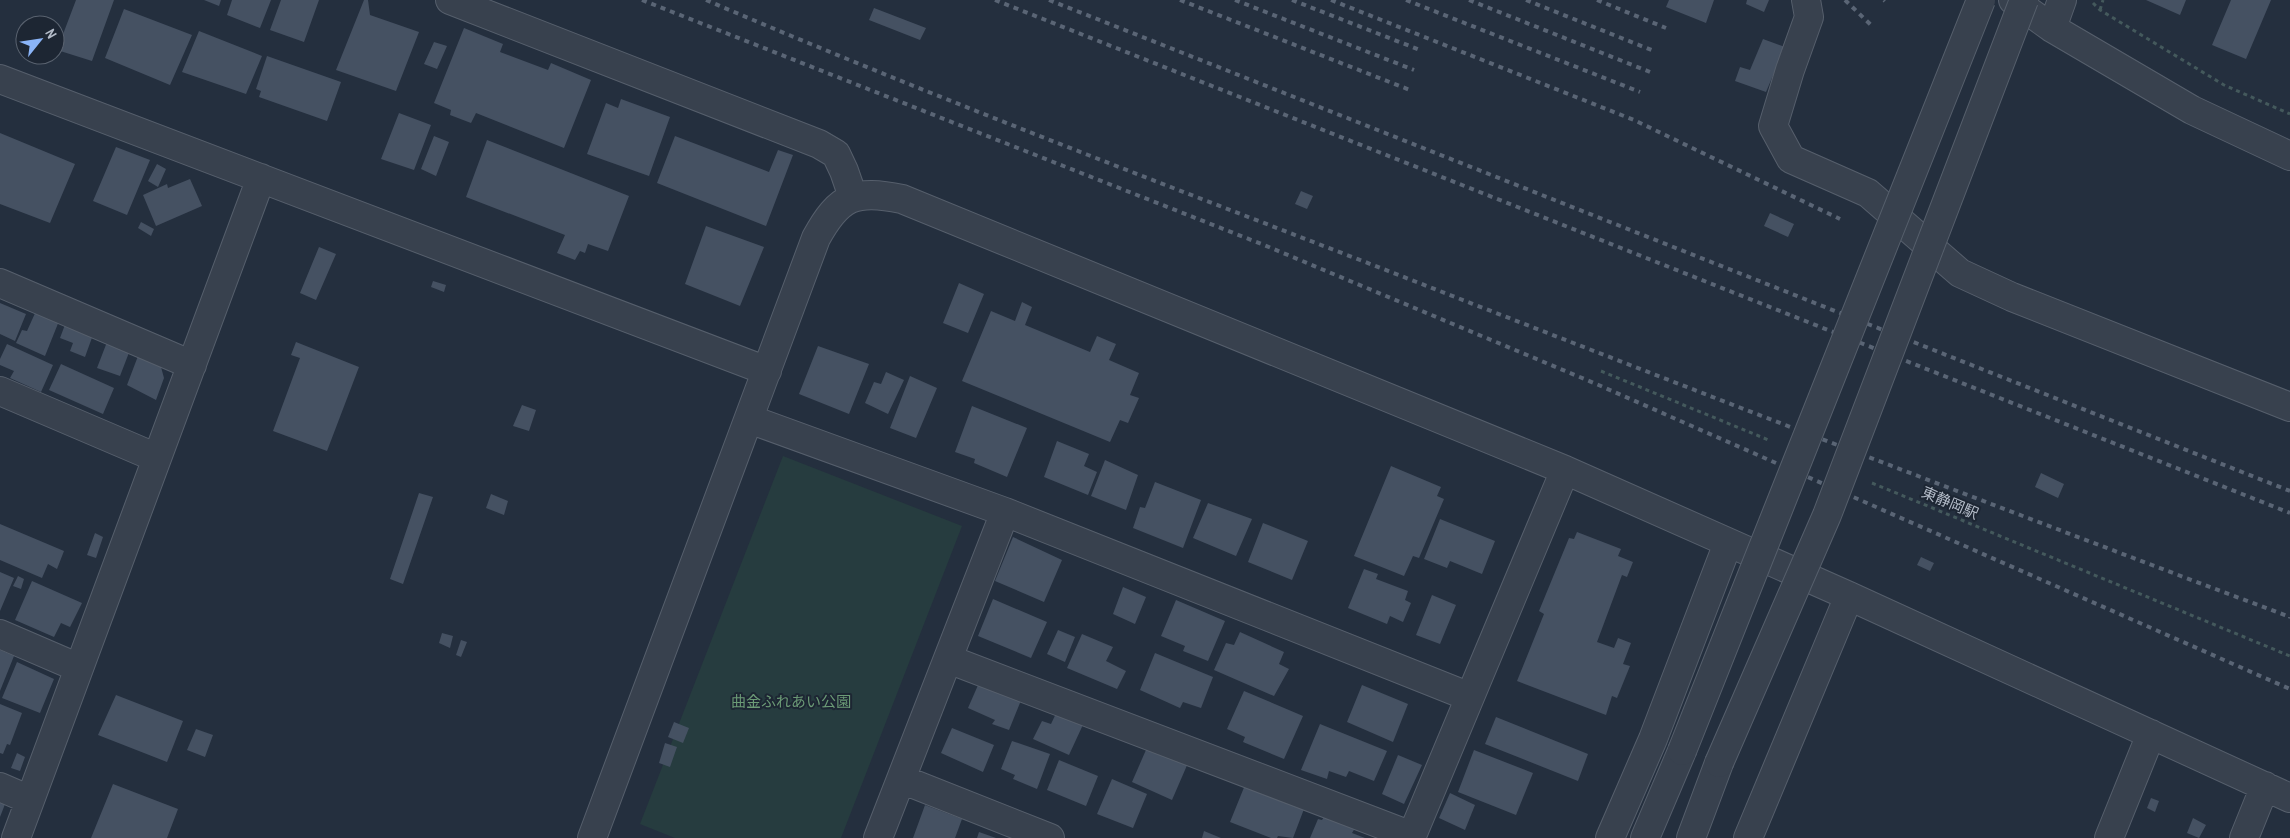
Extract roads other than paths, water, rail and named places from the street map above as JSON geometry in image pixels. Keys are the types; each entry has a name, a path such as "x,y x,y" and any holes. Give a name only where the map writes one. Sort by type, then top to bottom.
{"street":[{"path":"450,0 819,144 836,154 853,197"},
{"path":"1806,0 1809,17 1773,126 1791,159 1868,193 1960,273 2012,297 2290,407"},
{"path":"1645,838 1682,751 1981,0"},
{"path":"2013,0 2052,28 2192,110 2290,156"},
{"path":"1691,838 1719,763 1827,515 2024,0"},
{"path":"2052,28 2062,0"},
{"path":"0,79 767,371"},
{"path":"16,838 261,178"},
{"path":"592,838 816,238 836,207 853,197 877,194 902,199 1565,470 1849,596 2290,798"},
{"path":"0,283 192,365"},
{"path":"0,390 157,458"},
{"path":"749,419 1005,512 1470,697"},
{"path":"948,659 1412,837 1565,470"},
{"path":"878,838 1005,512"},
{"path":"1610,838 1653,739 1728,543"},
{"path":"1748,838 1849,596"},
{"path":"0,634 79,668"},
{"path":"2110,838 2150,734"},
{"path":"901,779 1050,838"},
{"path":"2244,838 2265,786"},
{"path":"0,787 30,800"}],"railway":[{"path":"642,0 1264,245 1594,383 2290,689"},
{"path":"706,0 872,69 1122,168 2290,617"},
{"path":"995,0 2290,513"},
{"path":"1049,0 2290,491"},
{"path":"1180,0 1410,90"},
{"path":"1235,0 1414,70"},
{"path":"1292,0 1420,50"},
{"path":"1331,0 1634,120 1840,219"},
{"path":"1406,0 1640,92"},
{"path":"1469,0 1650,72"},
{"path":"1526,0 1654,51"},
{"path":"1597,0 1666,28"},
{"path":"1845,0 1872,26"}],"park label":[{"name":"曲金ふれあい公園","path":"791,702"}]}
